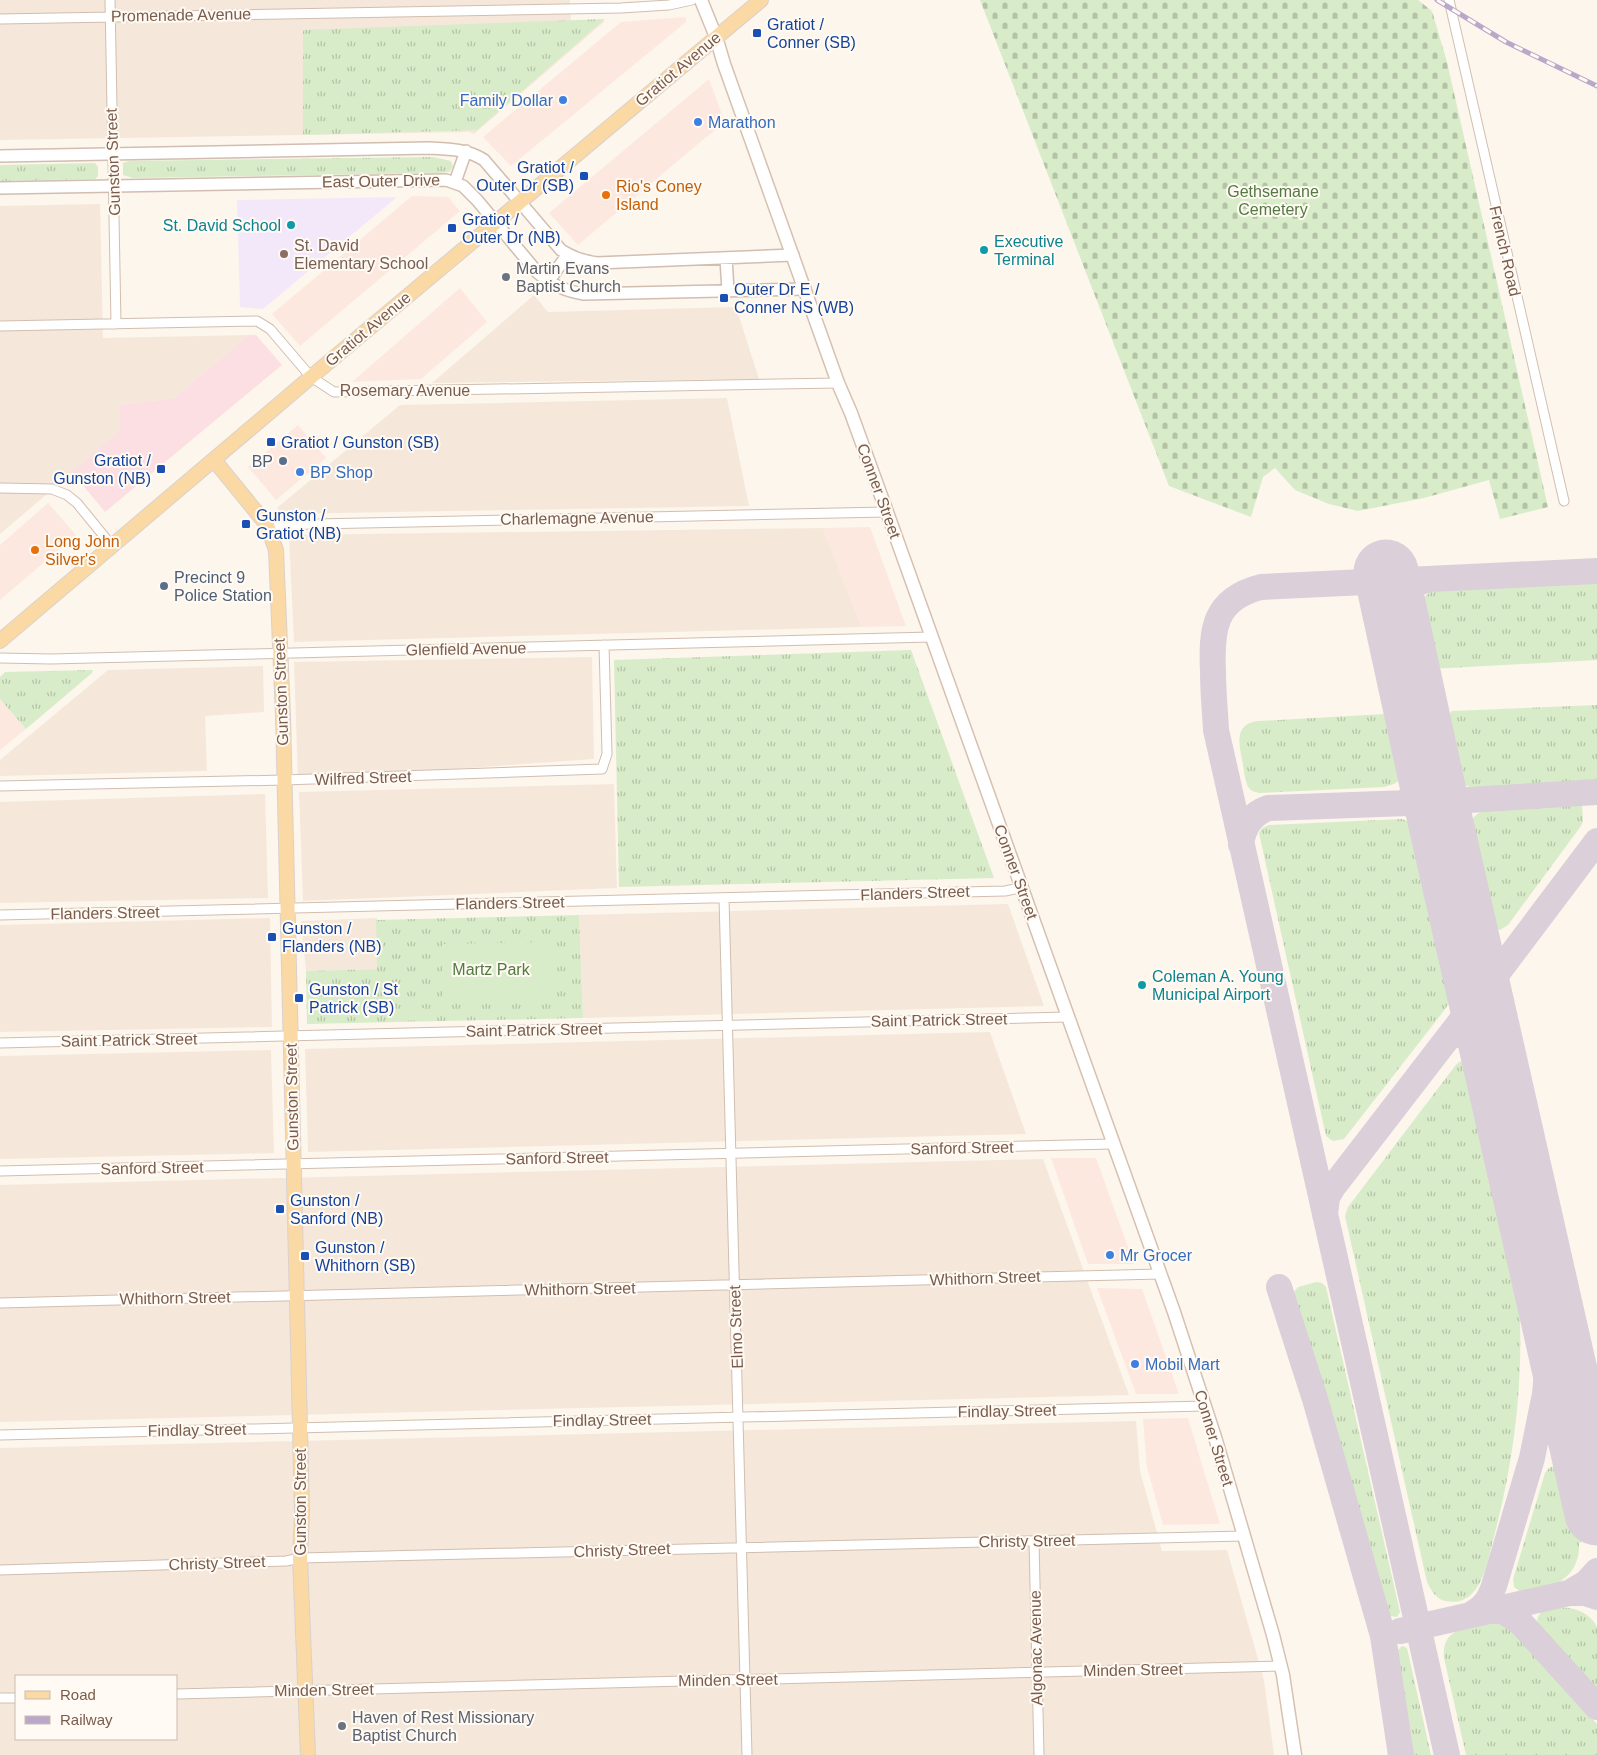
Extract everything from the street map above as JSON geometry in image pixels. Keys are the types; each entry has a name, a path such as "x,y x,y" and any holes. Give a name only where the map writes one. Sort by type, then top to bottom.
{"main road":[{"name":"Conner Street","path":"701,0 838,383 887,512 1020,888 1160,1274 1205,1406 1281,1666 1295,1755"},
{"name":"Gratiot Avenue","path":"0,641 311,377 761,0"},
{"name":"Gunston Street","path":"214,460 268,525 276,550 284,780 300,1428 302,1513 300,1558 308,1755"}],"street":[{"name":"Gunston Street","path":"110,0 116,324"},
{"name":"Promenade Avenue","path":"0,19 621,8 669,6 692,0"},
{"name":"French Road","path":"1448,0 1564,501"},
{"name":"East Outer Drive","path":"0,156 430,148 466,151 484,160 561,250 584,261 597,263 792,255"},
{"path":"455,182 466,151"},
{"name":"East Outer Drive","path":"0,188 446,180 463,186 496,222 537,272 548,282 564,290 584,294 805,289"},
{"path":"548,282 568,254"},
{"path":"726,258 728,291"},
{"name":"Rosemary Avenue","path":"0,326 257,321 270,328 311,377 334,392 838,383"},
{"path":"0,488 34,487 59,490 72,499 112,546"},
{"name":"Charlemagne Avenue","path":"268,525 887,512"},
{"name":"Glenfield Avenue","path":"0,658 931,637"},
{"name":"Wilfred Street","path":"0,786 284,780 602,769 607,754 604,645"},
{"name":"Flanders Street","path":"0,915 1005,891 1020,888"},
{"name":"Elmo Street","path":"724,898 747,1755"},
{"name":"Saint Patrick Street","path":"0,1043 1068,1017"},
{"name":"Sanford Street","path":"0,1171 1113,1144"},
{"name":"Whithorn Street","path":"0,1303 1160,1274"},
{"name":"Findlay Street","path":"0,1435 1205,1406"},
{"name":"Christy Street","path":"0,1570 286,1561 300,1558 1244,1536"},
{"name":"Algonac Avenue","path":"1034,1541 1039,1755"},
{"name":"Minden Street","path":"178,1694 1281,1666"},
{"path":"0,1698 15,1698"}],"shaded area":[{"path":"0,0 570,0 571,21 605,21 474,134 469,132 0,140"},
{"path":"686,17 686,22 511,166 483,137 621,22"},
{"path":"709,79 725,123 578,245 549,213"},
{"path":"412,196 448,197 460,211 300,346 272,314"},
{"name":"St. David Elementary School","path":"397,197 263,309 240,307 237,200"},
{"path":"100,204 103,338 249,335 174,398 119,405 122,430 0,534 0,206"},
{"path":"460,288 487,322 421,379 352,382"},
{"path":"534,295 548,312 736,307 759,379 432,383"},
{"path":"249,335 256,335 282,365 105,512 72,472 121,430 119,405 174,398"},
{"path":"727,398 749,506 281,514 277,508 400,405"},
{"path":"298,425 326,458 276,500 248,467"},
{"path":"48,503 76,535 0,600 0,545"},
{"path":"870,527 906,626 862,627 823,528"},
{"path":"823,528 862,627 294,642 289,535"},
{"path":"592,657 594,759 298,780 294,662"},
{"path":"263,666 264,712 205,716 207,771 0,776 0,760 108,670"},
{"path":"0,699 26,729 0,750"},
{"path":"614,784 617,888 303,901 299,792"},
{"path":"265,794 268,898 0,903 0,802"},
{"path":"1008,904 1044,1006 583,1018 579,915"},
{"path":"270,918 272,1027 0,1032 0,925"},
{"path":"377,918 377,969 306,971 301,921"},
{"path":"990,1032 1026,1134 308,1152 305,1049"},
{"path":"271,1050 274,1153 0,1159 0,1056"},
{"path":"1051,1158 1096,1158 1134,1264 1088,1264"},
{"path":"1043,1159 1129,1395 0,1422 0,1185"},
{"path":"1097,1288 1142,1289 1179,1394 1136,1394"},
{"path":"1188,1418 1220,1524 1163,1525 1147,1467 1143,1419"},
{"path":"1136,1421 1140,1471 1162,1551 1227,1550 1264,1680 1274,1755 0,1755 0,1448"}],"green space":[{"name":"Gethsemane Cemetery","path":"980,0 1418,0 1432,11 1447,62 1548,507 1500,519 1489,480 1424,498 1358,511 1329,504 1295,490 1275,468 1263,477 1251,517 1169,486"},
{"path":"605,19 477,130 303,135 303,30"},
{"path":"433,157 451,161 453,167 449,172 436,173 133,178 123,175 123,163 129,161"},
{"path":"95,163 98,167 98,176 95,179 0,181 0,165"},
{"path":"1597,583 1597,660 1430,669 1421,627 1419,607 1424,597 1430,593 1438,590"},
{"path":"911,650 994,878 619,887 614,660"},
{"path":"93,670 92,673 26,729 0,699 0,677 5,672"},
{"path":"1597,705 1597,782 1473,788 1464,785 1456,776 1443,721 1452,711"},
{"path":"1385,714 1398,726 1406,766 1405,773 1394,784 1384,787 1259,793 1252,791 1248,787 1239,743 1241,731 1245,726 1259,721"},
{"path":"1582,805 1583,821 1581,826 1508,925 1500,930 1493,929 1488,925 1469,832 1472,819 1478,813 1490,809"},
{"path":"1402,819 1415,824 1422,834 1455,980 1452,981 1452,997 1446,1008 1344,1139 1333,1141 1326,1136 1259,833 1262,828 1269,825"},
{"name":"Martz Park","path":"579,915 583,1018 307,1024 306,971 377,969 376,920"},
{"path":"555,942 556,997 443,1000 442,944"},
{"path":"424,1008 424,1020 397,1021 397,1009"},
{"path":"1464,1061 1474,1064 1506,1205 1518,1289 1520,1362 1514,1436 1501,1508 1487,1564 1479,1584 1473,1592 1457,1602 1445,1601 1436,1596 1427,1582 1345,1216 1348,1207 1455,1066 1459,1062"},
{"path":"1316,1282 1322,1283 1326,1287 1400,1612 1397,1617 1390,1616 1387,1613 1319,1382 1293,1301 1293,1293 1298,1287"},
{"path":"1554,1466 1562,1468 1567,1475 1581,1542 1579,1543 1578,1555 1575,1565 1562,1580 1543,1589 1521,1592 1514,1587 1513,1579 1545,1473"},
{"path":"1554,1608 1573,1609 1584,1613 1597,1627 1597,1688 1539,1626 1537,1620 1539,1615 1543,1611"},
{"path":"1489,1623 1500,1624 1513,1631 1597,1724 1597,1755 1466,1755 1444,1658 1444,1648 1451,1635 1457,1631"},
{"path":"1402,1646 1407,1648 1431,1755 1412,1755 1397,1657 1397,1651"}],"taxiway":[{"path":"1447,1755 1216,730 1213,642 1215,629 1225,608 1233,599 1245,592 1261,587 1597,571"},
{"path":"1394,610 1402,593 1415,584 1427,580"},
{"path":"1241,845 1249,822 1257,814 1268,808 1436,802 1597,792"},
{"path":"1404,802 1428,814 1438,827 1448,852"},
{"path":"1325,1215 1327,1197 1333,1187 1597,841"},
{"path":"1449,1037 1464,1035 1483,1042 1491,1053 1500,1082"},
{"path":"1279,1287 1315,1399 1383,1636 1401,1755"},
{"path":"1470,1615 1488,1599 1494,1586 1532,1458 1545,1394 1550,1340 1547,1288"},
{"path":"1569,1593 1586,1583 1597,1571"},
{"path":"1400,1631 1569,1593 1585,1593 1597,1597"},
{"path":"1491,1611 1503,1611 1521,1623 1597,1707"}],"runway":[{"path":"1386,572 1436,802 1597,1513"}],"railway":[{"path":"1437,0 1506,42 1597,86"}],"place":[{"name":"Gratiot / Conner (SB)","path":"757,33"},
{"name":"Family Dollar","path":"563,100"},
{"name":"Marathon","path":"698,122"},
{"name":"Gratiot / Outer Dr (SB)","path":"584,176"},
{"name":"Rio's Coney Island","path":"606,195"},
{"name":"St. David School","path":"291,225"},
{"name":"Gratiot / Outer Dr (NB)","path":"452,228"},
{"name":"Executive Terminal","path":"984,250"},
{"name":"St. David Elementary School","path":"284,254"},
{"name":"Martin Evans Baptist Church","path":"506,277"},
{"name":"Outer Dr E / Conner NS (WB)","path":"724,298"},
{"name":"Gratiot / Gunston (SB)","path":"271,442"},
{"name":"BP","path":"283,461"},
{"name":"Gratiot / Gunston (NB)","path":"161,469"},
{"name":"BP Shop","path":"300,472"},
{"name":"Gunston / Gratiot (NB)","path":"246,524"},
{"name":"Long John Silver's","path":"35,550"},
{"name":"Precinct 9 Police Station","path":"164,586"},
{"name":"Gunston / Flanders (NB)","path":"272,937"},
{"name":"Coleman A. Young Municipal Airport","path":"1142,985"},
{"name":"Gunston / St Patrick (SB)","path":"299,998"},
{"name":"Gunston / Sanford (NB)","path":"280,1209"},
{"name":"Mr Grocer","path":"1110,1255"},
{"name":"Gunston / Whithorn (SB)","path":"305,1256"},
{"name":"Mobil Mart","path":"1135,1364"},
{"name":"Haven of Rest Missionary Baptist Church","path":"342,1726"}]}
